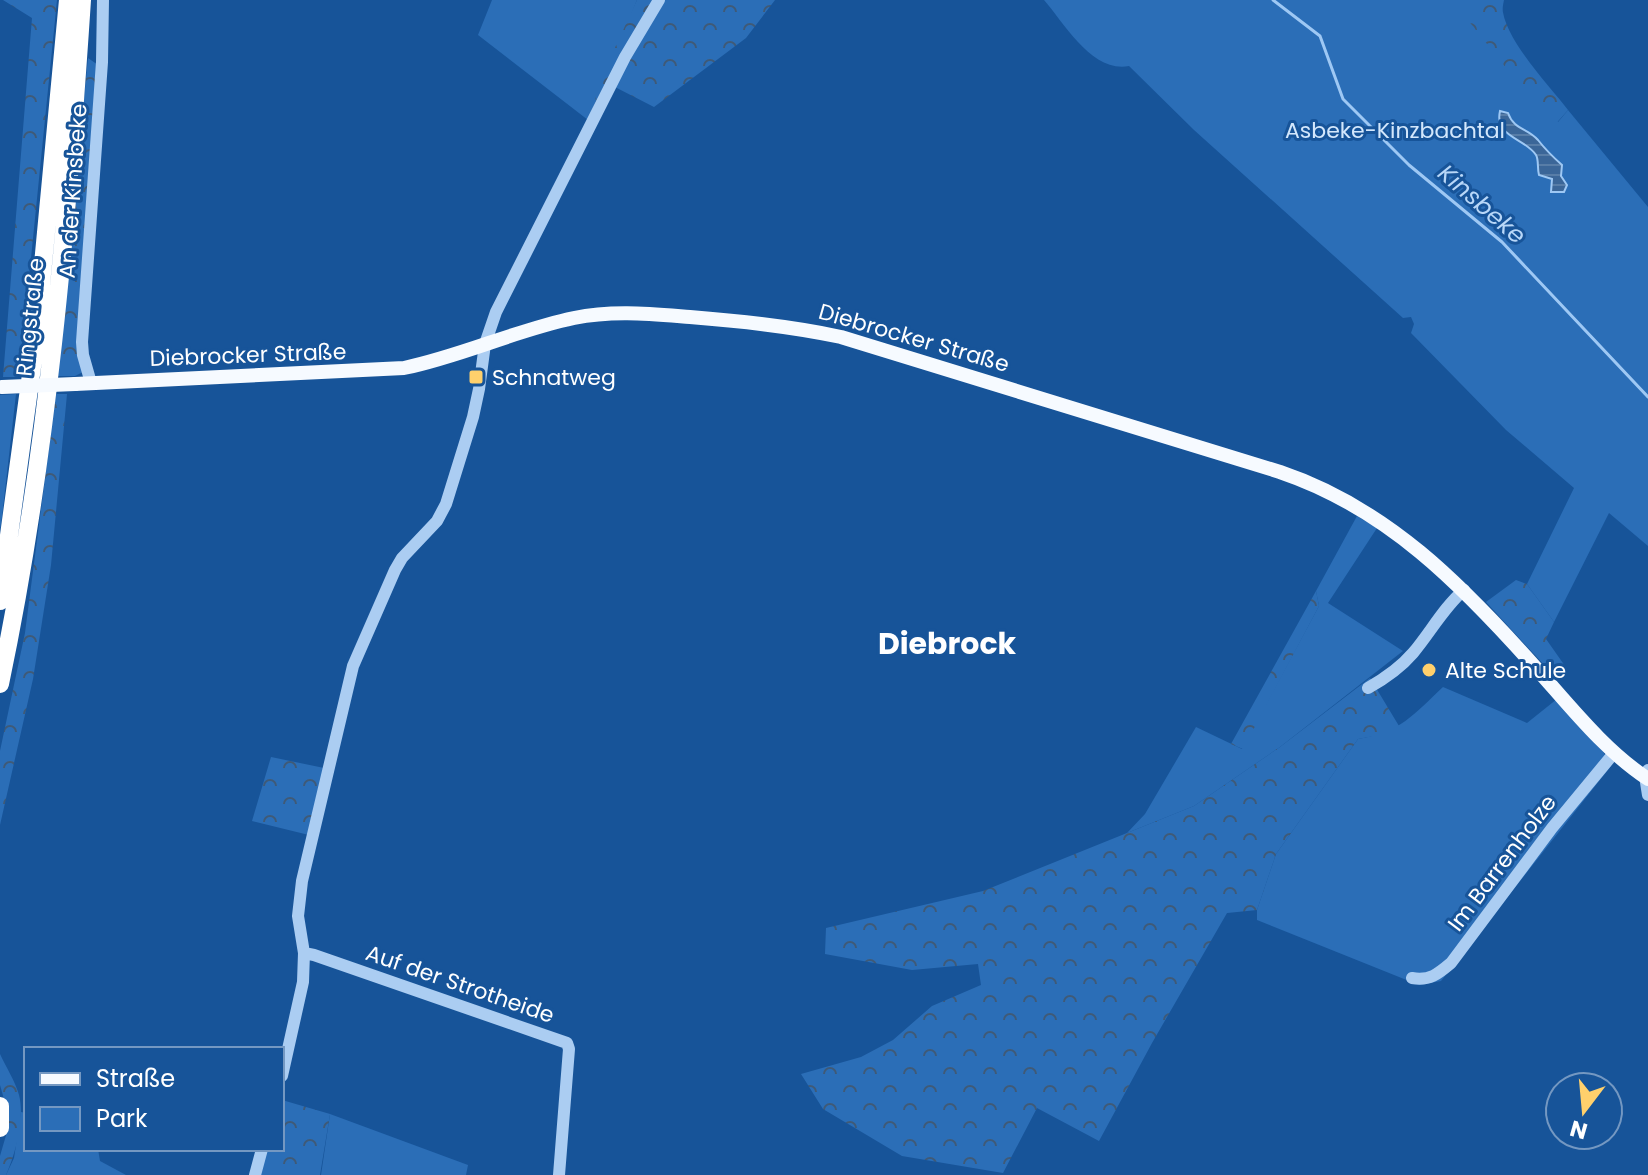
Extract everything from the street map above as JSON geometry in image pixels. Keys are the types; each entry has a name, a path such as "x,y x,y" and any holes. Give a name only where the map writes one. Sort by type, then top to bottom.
{"highway":[{"name":"Ringstraße","path":"0,601 36,338 68,0"},
{"name":"Ringstraße","path":"0,684 19,583 43,420 82,0"},
{"path":"0,1106 0,1128"}],"main road":[{"name":"Diebrocker Straße","path":"1,387 384,371 425,364 556,322 602,313 777,325 841,337 1309,482 1351,503 1409,543 1464,590 1614,753 1647,775"}],"street":[{"name":"An der Kinsbeke","path":"91,383 82,342 102,62 103,0"},
{"path":"284,1067 299,1002 304,953 298,916 302,881 353,666 395,570 402,558 437,521 446,504 479,389 485,344 496,312 625,57 659,0"},
{"path":"1368,688 1412,655 1454,598 1464,590"},
{"name":"Im Barrenholze","path":"1412,978 1436,976 1451,963 1552,828 1614,753"},
{"path":"1647,775 1648,795"},
{"name":"Auf der Strotheide","path":"304,953 567,1043 559,1175"},
{"path":"255,1175 261,1151"}],"green space":[{"path":"3,0 57,0 19,377 3,377 32,18"},
{"path":"492,0 637,0 588,120 478,35"},
{"path":"637,0 775,0 746,38 654,107 613,86 598,108 594,93"},
{"name":"Asbeke-Kinzbachtal","path":"1044,0 1504,0 1495,46 1558,122 1568,110 1648,207 1648,546 1609,513 1554,622 1527,584 1574,488 1506,430 1411,333 1414,324 1411,317 1403,318 1194,130 1129,66 1116,66 1091,55"},
{"path":"1452,0 1503,0 1503,13 1515,42 1568,110 1553,127"},
{"path":"88,58 98,65 83,372 75,376 57,376"},
{"path":"16,394 2,517 0,530 0,395"},
{"path":"56,394 67,394 51,565 33,679 0,825 0,751 25,633"},
{"path":"1357,516 1377,528 1328,603 1403,651 1280,747 1194,806 1127,833 1145,814 1196,727 1242,749 1319,606 1316,591"},
{"path":"1516,580 1527,584 1554,622 1546,639 1565,666 1557,679 1486,602"},
{"path":"1316,591 1319,606 1243,749 1231,744"},
{"path":"1370,678 1399,726 1385,734 1358,739 1276,854 1257,910 1227,913 1099,1141 1037,1108 1003,1173 902,1156 823,1109 801,1074 861,1057 893,1040 932,1006 981,985 978,964 912,970 825,954 826,928 983,891 1194,806 1280,747"},
{"path":"1443,687 1527,723 1557,699 1600,746 1611,766 1441,981 1419,985 1257,920 1257,910 1276,854 1358,739 1396,727"},
{"path":"271,757 324,768 309,835 252,821"},
{"path":"0,1054 21,1104 18,1135 6,1175 0,1175 0,1156 7,1132 8,1113 0,1085"},
{"path":"284,1101 330,1114 320,1175 259,1175 265,1151 284,1151"},
{"path":"21,1112 24,1113 24,1151 98,1151 100,1161 126,1175 6,1175 14,1158"},
{"path":"330,1114 468,1165 466,1175 321,1175"}],"shaded area":[{"path":"1500,111 1508,113 1514,123 1534,136 1562,165 1561,176 1567,185 1564,192 1551,192 1552,179 1539,175 1536,155 1506,132 1499,120"}],"waterway":[{"name":"Kinsbeke","path":"1273,0 1320,36 1343,99 1409,165 1502,242 1648,397"}],"place":[{"name":"Schnatweg","path":"476,377"},
{"name":"Alte Schule","path":"1429,670"}],"district":[{"name":"Diebrock","path":"947,643"}]}
